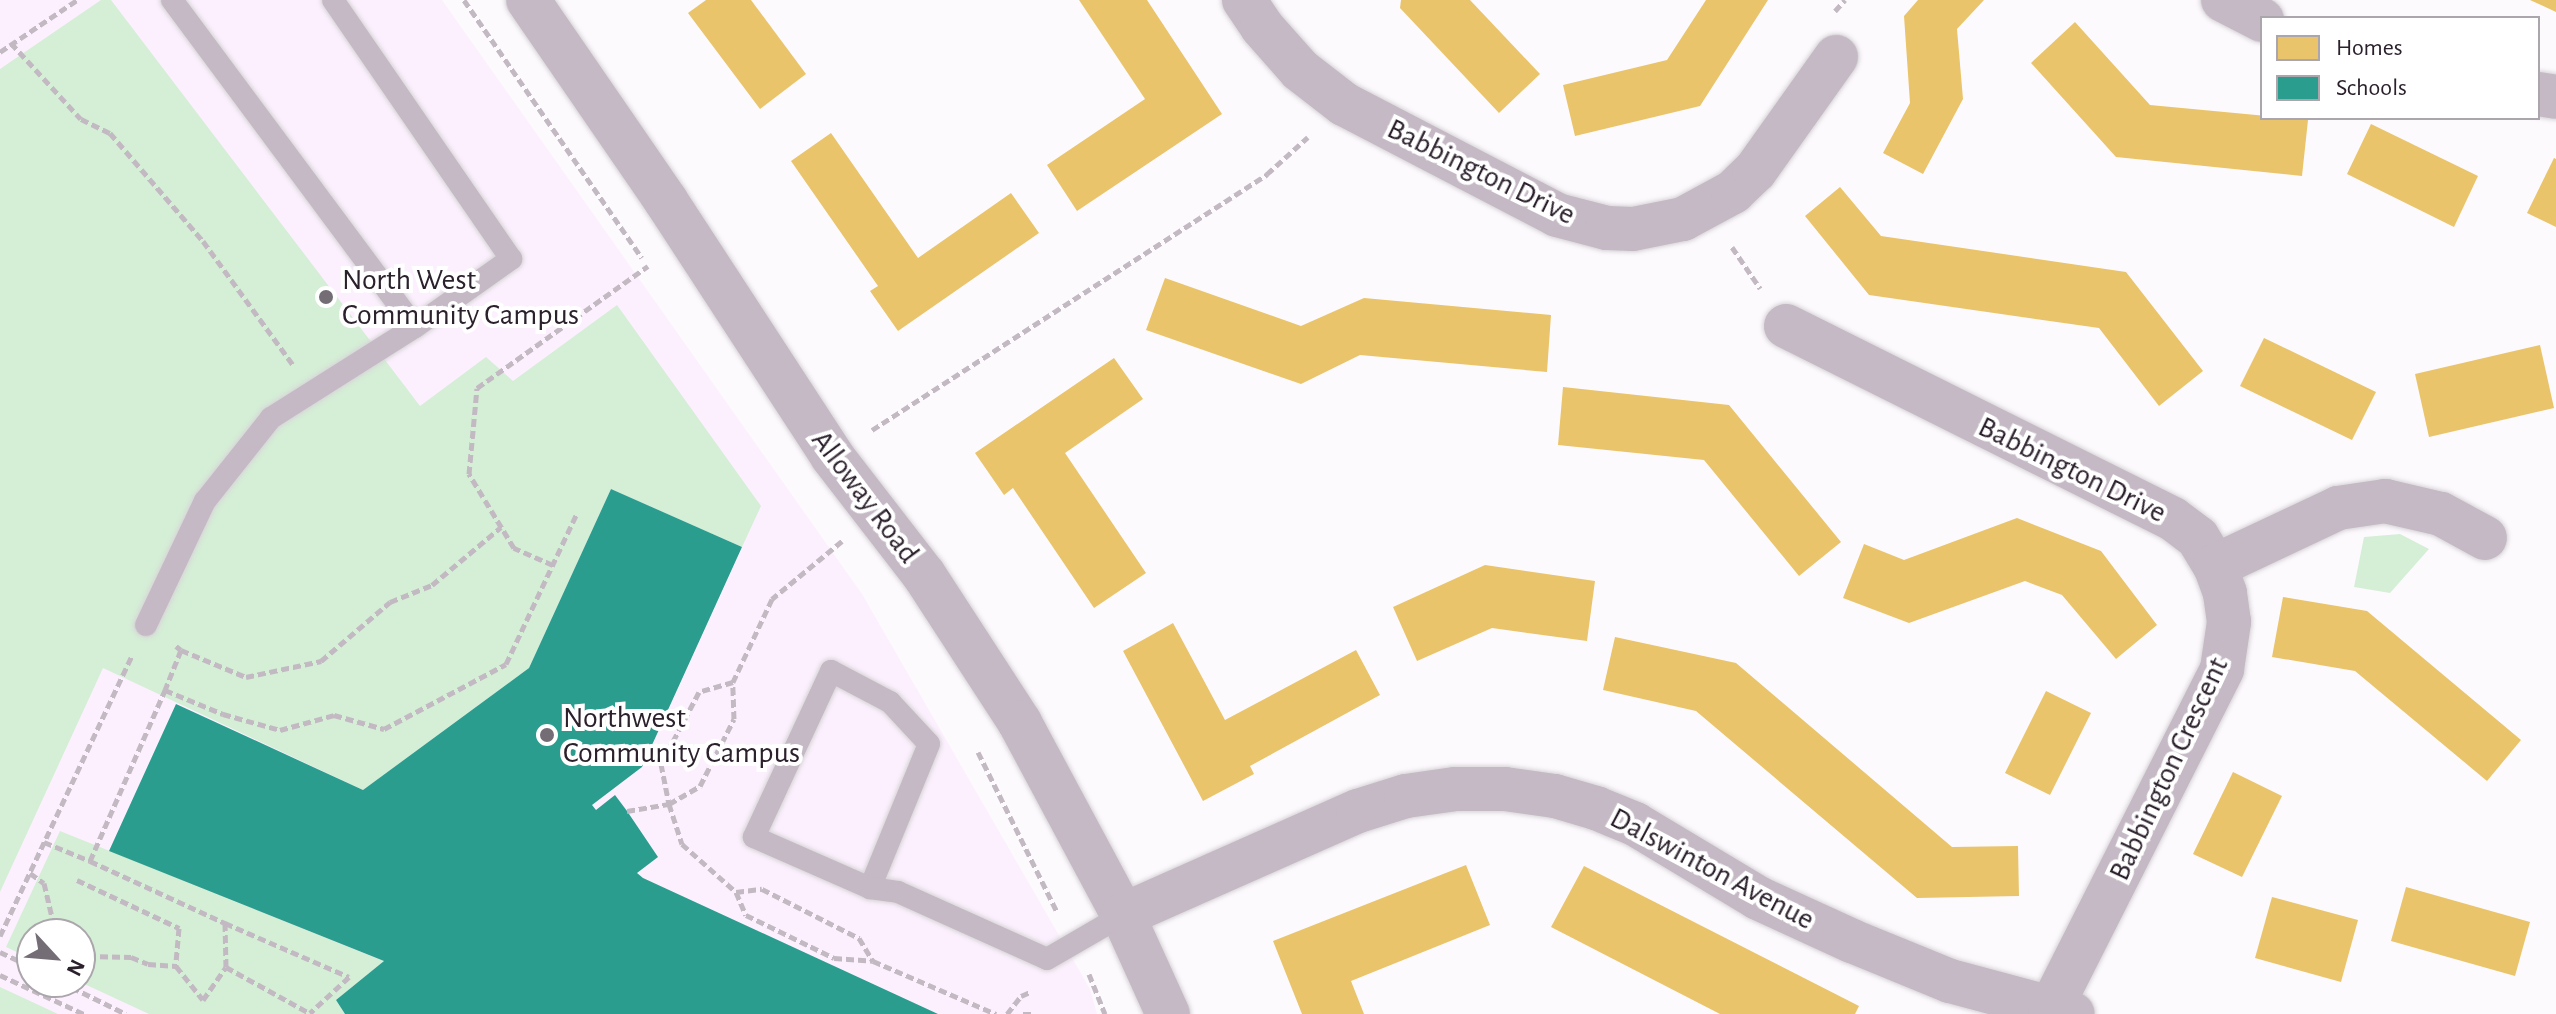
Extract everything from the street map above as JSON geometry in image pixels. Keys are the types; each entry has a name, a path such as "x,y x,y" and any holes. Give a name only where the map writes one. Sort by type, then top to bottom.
{"street":[{"name":"Alloway Road","path":"528,0 666,201 832,456 924,575 1020,723 1123,915 1168,1014"},
{"name":"Babbington Drive","path":"1244,0 1262,27 1300,70 1344,104 1557,215 1581,223 1633,229 1658,226 1707,209 1733,192 1755,171 1836,57"},
{"path":"2223,0 2260,19"},
{"name":"Babbington Drive","path":"1786,326 2173,519 2198,538 2215,566"},
{"path":"2215,566 2338,508 2385,501 2441,514 2485,538"},
{"name":"Babbington Crescent","path":"2062,1012 2222,669 2229,622 2225,593 2215,566"},
{"name":"Dalswinton Avenue","path":"1123,915 1358,811 1406,796 1505,789 1555,796 1596,808 1635,824 1758,898 1852,941 1950,981 2062,1012"}],"lane":[{"path":"172,0 415,327"},
{"path":"146,625 205,501 271,418 415,327 511,259 333,0"},
{"path":"870,888 929,744 890,702 831,671 754,837 870,888 898,892 1047,959 1123,915"}],"path":[{"path":"0,52 77,0"},
{"path":"11,43 81,119 110,133 183,217 312,392"},
{"path":"832,456 1267,174 1344,104"},
{"path":"1707,209 1786,326"},
{"path":"553,565 514,548 469,474 477,388 648,266"},
{"path":"165,690 223,714 280,730 334,715 384,729 506,664 576,515"},
{"path":"0,936 146,625 181,650 246,677 321,661 390,602 432,585 501,527"},
{"path":"90,861 181,650"},
{"path":"627,811 669,804 700,786 734,719 733,682"},
{"path":"44,842 349,977 310,1013 226,967"},
{"path":"30,873 44,883 52,918"},
{"path":"77,880 179,928 176,966 203,1000 226,967 225,923"},
{"path":"736,892 762,889 776,896 859,938 873,961"},
{"path":"96,956 131,957 148,964 176,966"},
{"path":"0,975 84,1014"},
{"path":"94,998 126,1014"},
{"path":"1023,1014 1033,1014"}],"shaded area":[{"name":"North West Community Campus","path":"0,0 442,0 862,594 1090,989 1097,1014 0,1014"}],"green space":[{"path":"101,0 111,0 420,406 486,357 513,381 617,305 761,506 742,547 611,489 529,668 363,790 103,668 0,892 0,69"},
{"path":"2400,534 2429,549 2390,593 2354,587 2364,537"},
{"path":"60,831 384,961 336,1000 345,1014 149,1014 96,989 96,918 20,918"},
{"path":"16,926 16,952 6,947"},
{"path":"0,987 16,994 16,998 24,998 58,1014 0,1014"}],"building: Homes":[{"path":"706,0 751,0 806,74 760,109 688,13"},
{"path":"1079,0 1147,0 1222,114 1077,211 1047,165 1145,99"},
{"path":"1401,0 1470,0 1540,74 1499,113 1400,8"},
{"path":"1706,0 1768,0 1700,106 1575,136 1563,85 1667,60"},
{"path":"1918,0 1984,0 1957,29 1963,99 1923,174 1883,153 1910,103 1904,16"},
{"path":"2530,0 2556,0 2556,12"},
{"path":"2075,22 2150,105 2260,115 2260,120 2308,120 2302,176 2116,157 2031,63"},
{"path":"2371,124 2478,176 2454,227 2347,174"},
{"path":"831,133 918,258 1011,193 1039,233 898,331 870,291 878,286 791,161"},
{"path":"2556,159 2556,227 2527,213"},
{"path":"1840,187 1881,236 2126,272 2203,371 2159,406 2099,328 1869,295 1805,216"},
{"path":"1165,278 1301,326 1364,298 1551,315 1547,372 1360,355 1301,384 1146,330"},
{"path":"2264,338 2376,392 2352,440 2240,386"},
{"path":"2540,345 2554,408 2429,437 2415,374"},
{"path":"1114,358 1143,399 1065,453 1146,573 1094,608 1013,488 1004,495 975,453"},
{"path":"1563,387 1729,405 1841,542 1799,576 1704,460 1558,445"},
{"path":"2017,518 2101,551 2157,625 2116,659 2062,595 2025,581 1909,623 1843,598 1864,544 1904,560"},
{"path":"1485,565 1595,581 1587,641 1492,628 1417,661 1393,607"},
{"path":"2283,597 2367,611 2521,740 2487,781 2355,671 2272,657"},
{"path":"1173,623 1225,720 1356,650 1380,695 1250,766 1254,774 1203,801 1123,651"},
{"path":"1615,637 1736,663 1952,847 2018,846 2019,896 1917,898 1696,711 1603,690"},
{"path":"2046,691 2091,713 2050,795 2005,773"},
{"path":"2233,772 2282,796 2242,877 2193,854"},
{"path":"1466,865 1490,925 1351,981 1364,1014 1302,1014 1273,941"},
{"path":"1584,866 1859,1006 1855,1014 1720,1014 1551,927"},
{"path":"2406,887 2530,922 2515,976 2391,941"},
{"path":"2272,897 2358,920 2341,982 2255,958"}],"building: Schools":[{"name":"Northwest Community Campus","path":"611,489 742,547 642,767 592,805 596,810 615,795 627,811 658,857 637,873 643,878 938,1014 345,1014 336,1000 384,961 109,851 176,704 363,790 529,668"}],"place":[{"name":"North West Community Campus","path":"326,297"},
{"name":"Northwest Community Campus","path":"547,735"}]}
